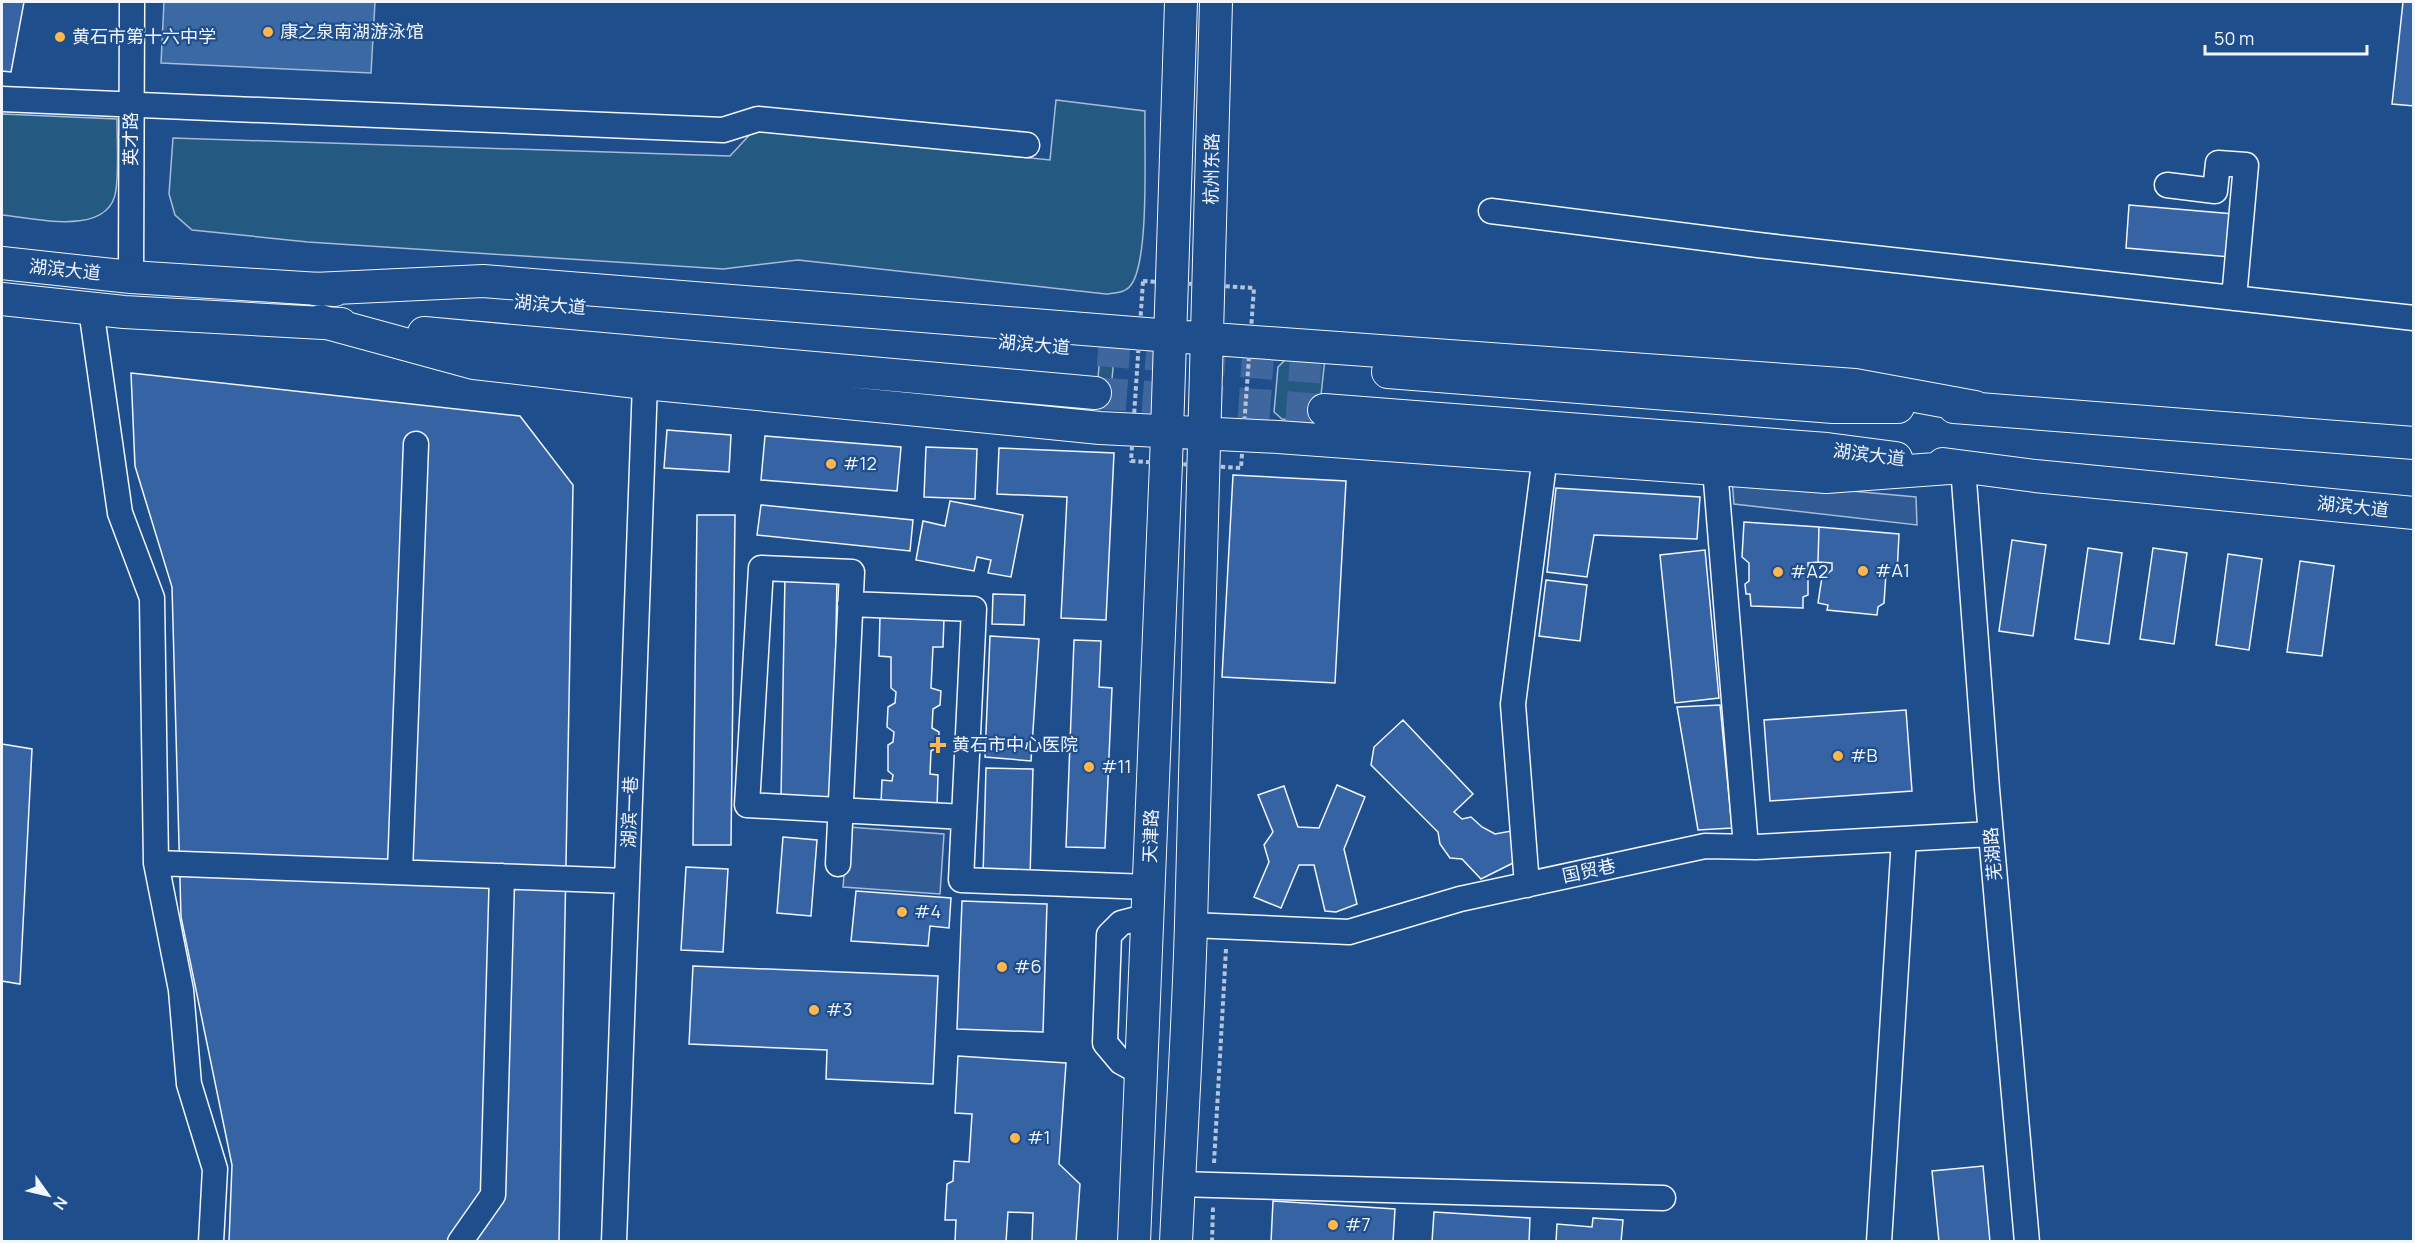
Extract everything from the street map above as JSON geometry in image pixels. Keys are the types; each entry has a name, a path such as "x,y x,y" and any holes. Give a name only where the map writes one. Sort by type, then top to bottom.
{"main road":[{"name":"杭州东路","path":"1167,430 1181,2"},
{"name":"杭州东路","path":"1207,432 1216,2"},
{"name":"湖滨大道","path":"2,263 130,277 491,301 1098,350"},
{"path":"314,289 483,281 1171,336 1855,384 1975,407"},
{"name":"湖滨大道","path":"2,299 91,309 320,321 476,339 1095,393"},
{"path":"320,321 474,363 645,383 1088,427 1207,432 1826,477 1964,467"},
{"path":"1328,368 1833,407 1975,407 2414,443"},
{"name":"湖滨大道","path":"1324,410 1827,449 1964,467 2414,513"},
{"name":"天津路","path":"1134,1242 1167,430"},
{"path":"1176,1242 1191,925 1203,466 1207,432"}],"street":[{"name":"英才路","path":"130,277 132,2"},
{"path":"2,99 723,130 758,119 1027,145"},
{"path":"2167,185 2215,191 2218,163 2246,165 2234,298"},
{"path":"1491,211 1792,249 2234,298 2343,313 2414,318"},
{"path":"91,309 120,513 152,598 156,863 181,990 189,1084 215,1169 211,1242"},
{"name":"湖滨一巷","path":"614,1242 645,383"},
{"path":"400,873 416,444"},
{"path":"1527,885 1513,704 1545,456"},
{"name":"芜湖路","path":"1964,467 1991,834 2027,1242"},
{"path":"1715,469 1746,847"},
{"path":"838,864 841,810 850,604 852,572 761,568 747,805 841,810 964,817"},
{"path":"850,604 974,609 961,880 1148,902"},
{"name":"国贸巷","path":"1191,925 1349,932 1460,899 1705,846 1746,847 1991,834"},
{"path":"1879,1242 1904,839"},
{"path":"156,863 627,881"},
{"path":"460,1242 492,1195 502,876"},
{"path":"1178,1184 1213,1183 1663,1198"}],"path":[{"path":"1212,1242 1227,926"}],"shaded area":[{"name":"康之泉南湖游泳馆","path":"164,2 375,2 371,73 161,63"},
{"path":"1056,100 1145,111 1145,202 1141,252 1137,272 1131,285 1117,293 1106,294 798,260 723,269 308,242 192,230 175,215 169,194 173,138 730,156 755,129 1050,160"},
{"path":"2,114 117,119 117,181 111,205 100,215 69,222 2,215"},
{"path":"1101,345 1115,346 1110,401 1096,399"},
{"path":"1289,356 1325,358 1318,423 1282,419 1274,412 1278,367"},
{"path":"1732,480 1916,497 1917,525 1734,504"},
{"path":"848,827 944,834 940,894 843,887"}],"building":[{"path":"2,2 24,2 11,72 2,71"},
{"path":"2403,2 2414,2 2414,106 2392,104"},
{"path":"2129,205 2234,214 2230,257 2126,248"},
{"path":"131,373 520,416 573,485 559,1242 229,1242 232,1165 181,917 172,587 135,466"},
{"path":"667,430 731,435 729,472 664,468"},
{"name":"#12","path":"765,436 901,447 897,491 761,480"},
{"path":"926,447 977,449 975,499 924,497"},
{"path":"999,448 1114,453 1106,620 1061,618 1067,497 997,494"},
{"path":"1233,475 1346,481 1335,683 1222,677"},
{"path":"1556,488 1700,497 1697,539 1594,535 1587,577 1547,572"},
{"path":"950,501 1023,515 1011,577 988,573 991,560 977,557 974,571 916,560 923,521 945,526"},
{"path":"761,505 913,520 910,551 757,535"},
{"path":"697,515 735,515 731,845 693,845"},
{"name":"#A2","path":"1744,522 1819,527 1818,562 1808,563 1808,595 1803,597 1803,608 1751,606 1750,594 1746,594 1745,584 1749,581 1749,563 1742,557"},
{"name":"#A1","path":"1819,527 1899,534 1897,574 1886,573 1884,603 1878,607 1877,615 1827,610 1828,605 1818,603 1822,577 1832,570 1832,563 1818,562"},
{"path":"2012,540 2046,545 2033,636 1999,631"},
{"path":"2088,548 2122,553 2109,644 2075,639"},
{"path":"2153,548 2187,553 2174,644 2140,639"},
{"path":"1705,550 1719,698 1675,703 1660,555"},
{"path":"2228,554 2262,559 2249,650 2216,645"},
{"path":"2300,561 2334,566 2322,656 2287,652"},
{"path":"785,575 837,576 833,799 781,799"},
{"path":"1546,580 1587,585 1580,641 1539,636"},
{"path":"993,594 1025,595 1024,625 992,624"},
{"path":"880,616 944,618 943,647 933,647 931,688 941,691 940,705 933,709 932,728 939,732 939,746 931,751 930,774 938,775 937,807 881,804 882,780 892,781 893,775 888,771 888,745 893,742 894,732 887,727 888,707 895,703 896,692 891,688 891,657 879,656"},
{"path":"990,636 1039,639 1031,761 985,757"},
{"name":"#11","path":"1074,640 1101,641 1099,687 1112,688 1105,848 1066,847"},
{"path":"1720,705 1732,828 1698,830 1677,707"},
{"name":"#B","path":"1906,710 1912,791 1770,801 1764,720"},
{"path":"1403,720 1473,794 1454,812 1462,819 1471,817 1482,827 1495,834 1511,831 1517,861 1481,879 1462,859 1450,858 1440,844 1438,832 1371,765 1374,747"},
{"path":"2,744 32,749 20,984 2,981"},
{"path":"986,768 1033,769 1030,877 983,876"},
{"path":"1337,785 1365,797 1344,849 1357,904 1336,912 1325,911 1314,865 1299,865 1281,908 1254,897 1269,862 1264,845 1273,832 1258,795 1284,786 1298,827 1319,828"},
{"path":"783,837 817,840 811,916 777,913"},
{"path":"686,867 728,869 723,952 681,950"},
{"name":"#4","path":"856,891 951,898 949,928 930,926 928,946 851,941"},
{"name":"#6","path":"962,901 1047,904 1043,1032 957,1029"},
{"name":"#3","path":"693,966 938,976 933,1084 826,1079 827,1050 689,1044"},
{"name":"#1","path":"958,1056 1066,1063 1059,1164 1080,1184 1076,1242 1032,1241 1033,1213 1008,1212 1006,1242 955,1242 956,1220 945,1220 947,1184 953,1181 954,1161 969,1162 972,1114 955,1113"},
{"path":"1983,1166 1990,1242 1939,1242 1932,1171"},
{"name":"#7","path":"1273,1201 1395,1209 1393,1242 1271,1242"},
{"path":"1434,1212 1530,1218 1529,1242 1432,1242"},
{"path":"1593,1218 1623,1220 1621,1242 1556,1242 1557,1224 1592,1227"}],"tunnel":[{"path":"1098,350 1328,368"},
{"path":"1095,393 1324,410"}],"place":[{"name":"康之泉南湖游泳馆","path":"268,32"},
{"name":"黄石市第十六中学","path":"60,37"},
{"name":"#12","path":"831,464"},
{"name":"#A1","path":"1863,571"},
{"name":"#A2","path":"1778,572"},
{"name":"黄石市中心医院","path":"938,745"},
{"name":"#B","path":"1838,756"},
{"name":"#11","path":"1089,767"},
{"name":"#4","path":"902,912"},
{"name":"#6","path":"1002,967"},
{"name":"#3","path":"814,1010"},
{"name":"#1","path":"1015,1138"},
{"name":"#7","path":"1333,1225"}]}
